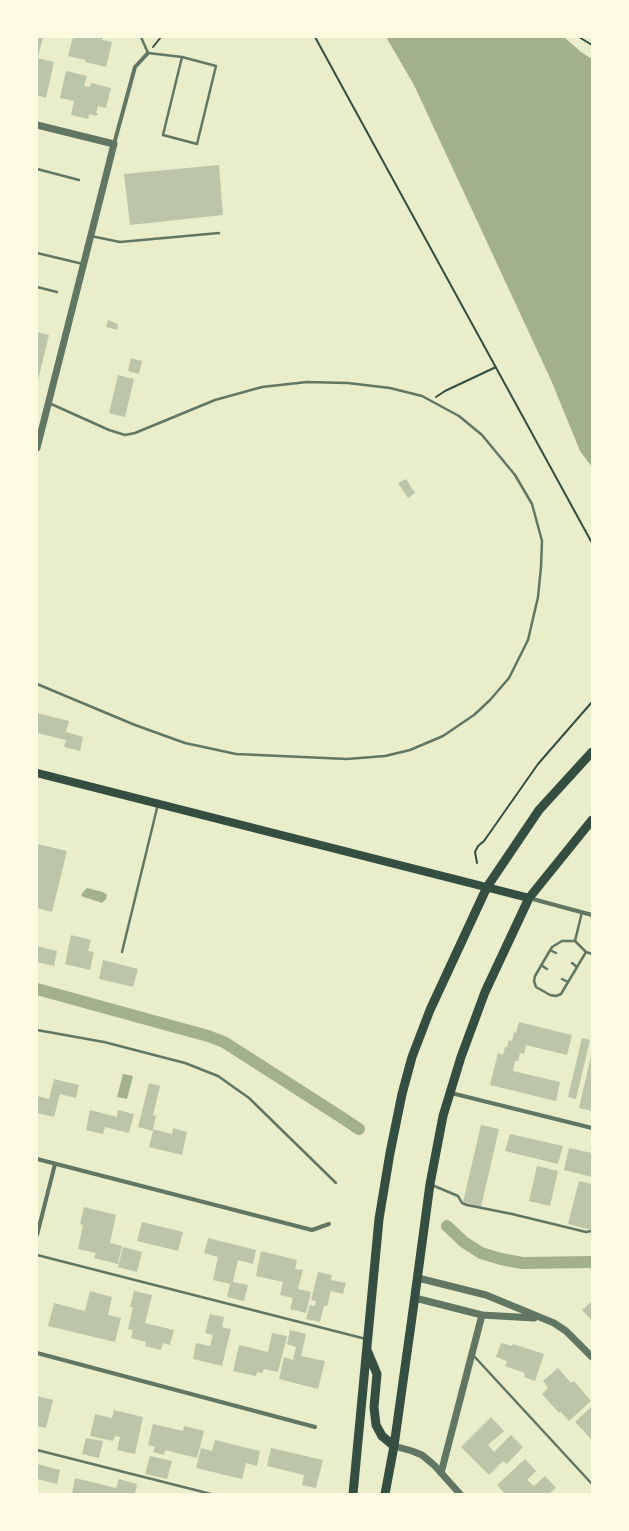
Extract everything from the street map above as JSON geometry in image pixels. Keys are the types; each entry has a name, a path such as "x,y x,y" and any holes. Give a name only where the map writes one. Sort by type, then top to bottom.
{"main road":[{"path":"353,1494 383,1190 412,1057 430,1010 487,887 539,810 592,752"},
{"path":"37,773 529,898"},
{"path":"385,1494 394,1446 430,1184 438,1140 450,1093 472,1025 485,992 529,898 592,820"},
{"path":"367,1349 377,1374 374,1407 376,1425 382,1436 394,1446"}],"street":[{"path":"37,448 135,67 148,53"},
{"path":"37,125 114,144"},
{"path":"529,898 592,915"},
{"path":"450,1093 592,1128"},
{"path":"37,1159 312,1230 329,1224"},
{"path":"37,1235 55,1164"},
{"path":"418,1278 486,1296 554,1324 566,1331 592,1357"},
{"path":"415,1298 482,1315 540,1319"},
{"path":"441,1473 482,1315"},
{"path":"37,1353 315,1427"},
{"path":"394,1446 412,1451 422,1456 441,1473 460,1494"}],"lane":[{"path":"141,37 148,53 182,57 216,66 197,144 163,134 182,57"},
{"path":"37,169 80,180"},
{"path":"91,236 120,242 219,233"},
{"path":"37,253 84,264"},
{"path":"37,287 56,292"},
{"path":"37,684 135,725 185,743 236,754 347,759 385,756 410,750 443,736 474,715 490,700 509,678 528,640 538,597 542,541 532,504 515,475 482,435 459,416 422,396 390,388 348,383 307,382 262,387 215,400 135,433 125,435 108,430 49,403"},
{"path":"122,952 158,804"},
{"path":"576,941 582,912"},
{"path":"586,952 561,994 556,996 550,995 536,986 534,981 535,976 541,965 552,947 562,941 576,941 586,952 592,954"},
{"path":"550,950 556,953"},
{"path":"572,964 577,967"},
{"path":"541,965 547,969"},
{"path":"562,979 568,982"},
{"path":"37,1030 104,1042 185,1063 218,1076 249,1098 336,1183"},
{"path":"430,1184 458,1196 462,1202 467,1205 586,1232 592,1231"},
{"path":"37,1255 368,1339"},
{"path":"472,1354 592,1484"},
{"path":"37,1450 212,1494"}],"path":[{"path":"148,53 161,37"},
{"path":"315,37 592,543"},
{"path":"579,37 592,45"},
{"path":"431,401 444,391 496,367"},
{"path":"477,863 475,852 478,846 484,841 538,764 592,702"}],"shaded area":[{"path":"386,37 564,37 581,52 592,59 592,467 580,451 551,380 414,85"},
{"path":"87,888 103,892 107,895 106,899 102,903 81,896"},
{"path":"123,1074 133,1076 127,1099 117,1097"}],"building":[{"path":"37,37 43,37 38,57 37,57"},
{"path":"73,37 103,37 102,40 112,42 106,67 68,56"},
{"path":"37,58 54,62 46,98 37,95"},
{"path":"66,71 87,76 84,86 90,87 91,83 111,88 106,108 98,106 96,113 98,113 97,116 89,114 88,119 71,115 74,101 60,98"},
{"path":"219,165 223,215 130,225 124,174"},
{"path":"108,320 118,324 117,330 106,327"},
{"path":"37,332 49,335 38,380 37,380"},
{"path":"131,358 142,361 139,374 128,371"},
{"path":"118,375 134,379 125,417 109,413"},
{"path":"406,479 415,493 408,498 398,483"},
{"path":"37,713 69,721 66,732 83,737 80,751 64,747 66,740 37,733"},
{"path":"37,844 67,851 52,912 37,908"},
{"path":"71,935 91,940 88,951 94,952 90,970 65,964"},
{"path":"37,946 57,951 54,966 37,962"},
{"path":"103,960 138,969 133,987 99,979"},
{"path":"519,1022 572,1035 567,1055 526,1045 524,1054 520,1053 518,1061 515,1061 513,1071 560,1082 556,1101 490,1085 498,1053 503,1055 509,1040 512,1041 514,1032 516,1033"},
{"path":"582,1038 590,1040 576,1099 568,1097"},
{"path":"592,1056 592,1111 579,1108"},
{"path":"54,1079 79,1085 76,1098 60,1094 54,1117 37,1113 37,1096 49,1099"},
{"path":"149,1083 160,1086 153,1115 156,1116 153,1129 172,1134 173,1128 187,1132 182,1155 149,1147 153,1131 138,1127"},
{"path":"90,1110 117,1117 118,1110 134,1114 129,1133 105,1127 103,1134 86,1130"},
{"path":"481,1125 499,1129 481,1207 463,1202"},
{"path":"510,1134 563,1146 558,1164 505,1151"},
{"path":"569,1148 592,1153 592,1177 564,1170"},
{"path":"537,1166 558,1171 550,1206 529,1201"},
{"path":"579,1181 592,1184 591,1230 568,1224"},
{"path":"84,1207 116,1215 110,1243 122,1246 118,1264 94,1258 96,1253 78,1249 83,1225 80,1224"},
{"path":"142,1222 183,1232 178,1251 137,1241"},
{"path":"208,1238 256,1250 253,1264 238,1260 233,1282 248,1285 244,1301 227,1297 230,1284 213,1280 218,1257 204,1253"},
{"path":"123,1247 142,1252 137,1272 118,1267"},
{"path":"261,1251 297,1260 295,1269 303,1270 298,1289 311,1292 306,1313 290,1309 293,1298 280,1295 283,1282 256,1276"},
{"path":"318,1272 332,1275 331,1280 346,1283 343,1294 331,1291 327,1306 324,1306 320,1322 306,1319 310,1305 315,1306 316,1301 311,1300"},
{"path":"90,1291 112,1297 108,1315 121,1318 115,1342 48,1326 54,1303 85,1311"},
{"path":"134,1291 152,1295 145,1323 174,1330 170,1345 163,1343 161,1350 145,1346 146,1342 131,1338 133,1330 128,1329 133,1307 130,1307"},
{"path":"592,1301 592,1321 582,1310"},
{"path":"210,1314 224,1317 222,1327 231,1329 222,1366 193,1359 196,1343 210,1346 213,1335 205,1333"},
{"path":"290,1330 306,1334 301,1356 325,1361 318,1389 279,1379 284,1357 293,1360 296,1347 287,1344"},
{"path":"272,1333 287,1336 278,1372 264,1369 262,1373 257,1372 256,1376 233,1371 239,1345 268,1352"},
{"path":"501,1343 512,1346 513,1344 544,1354 535,1381 524,1377 525,1373 505,1366 507,1361 496,1357"},
{"path":"558,1368 571,1383 574,1381 591,1401 569,1421 561,1412 559,1413 542,1394 548,1388 543,1381"},
{"path":"37,1396 53,1400 46,1428 37,1426"},
{"path":"591,1407 592,1408 592,1440 575,1422"},
{"path":"114,1410 143,1417 135,1454 117,1450 120,1437 115,1436 113,1441 90,1436 95,1414 112,1418"},
{"path":"491,1417 504,1431 488,1445 494,1452 511,1435 523,1447 507,1464 503,1461 489,1475 461,1447"},
{"path":"153,1424 183,1431 184,1426 204,1431 197,1458 165,1450 164,1455 153,1452 155,1447 148,1445"},
{"path":"86,1438 103,1441 99,1458 82,1454"},
{"path":"215,1440 260,1451 257,1466 246,1463 242,1479 196,1468 201,1448 212,1451"},
{"path":"271,1448 323,1460 316,1488 302,1485 304,1475 267,1466"},
{"path":"150,1456 172,1461 167,1479 145,1474"},
{"path":"525,1459 536,1471 527,1480 534,1486 545,1476 556,1488 549,1494 505,1494 497,1485"},
{"path":"37,1464 60,1470 57,1484 37,1479"},
{"path":"75,1478 116,1488 119,1479 137,1484 135,1494 72,1494"}],"waterway":[{"path":"37,989 208,1036 224,1042 359,1129"},
{"path":"447,1226 464,1242 481,1253 501,1259 522,1263 592,1262"}]}
